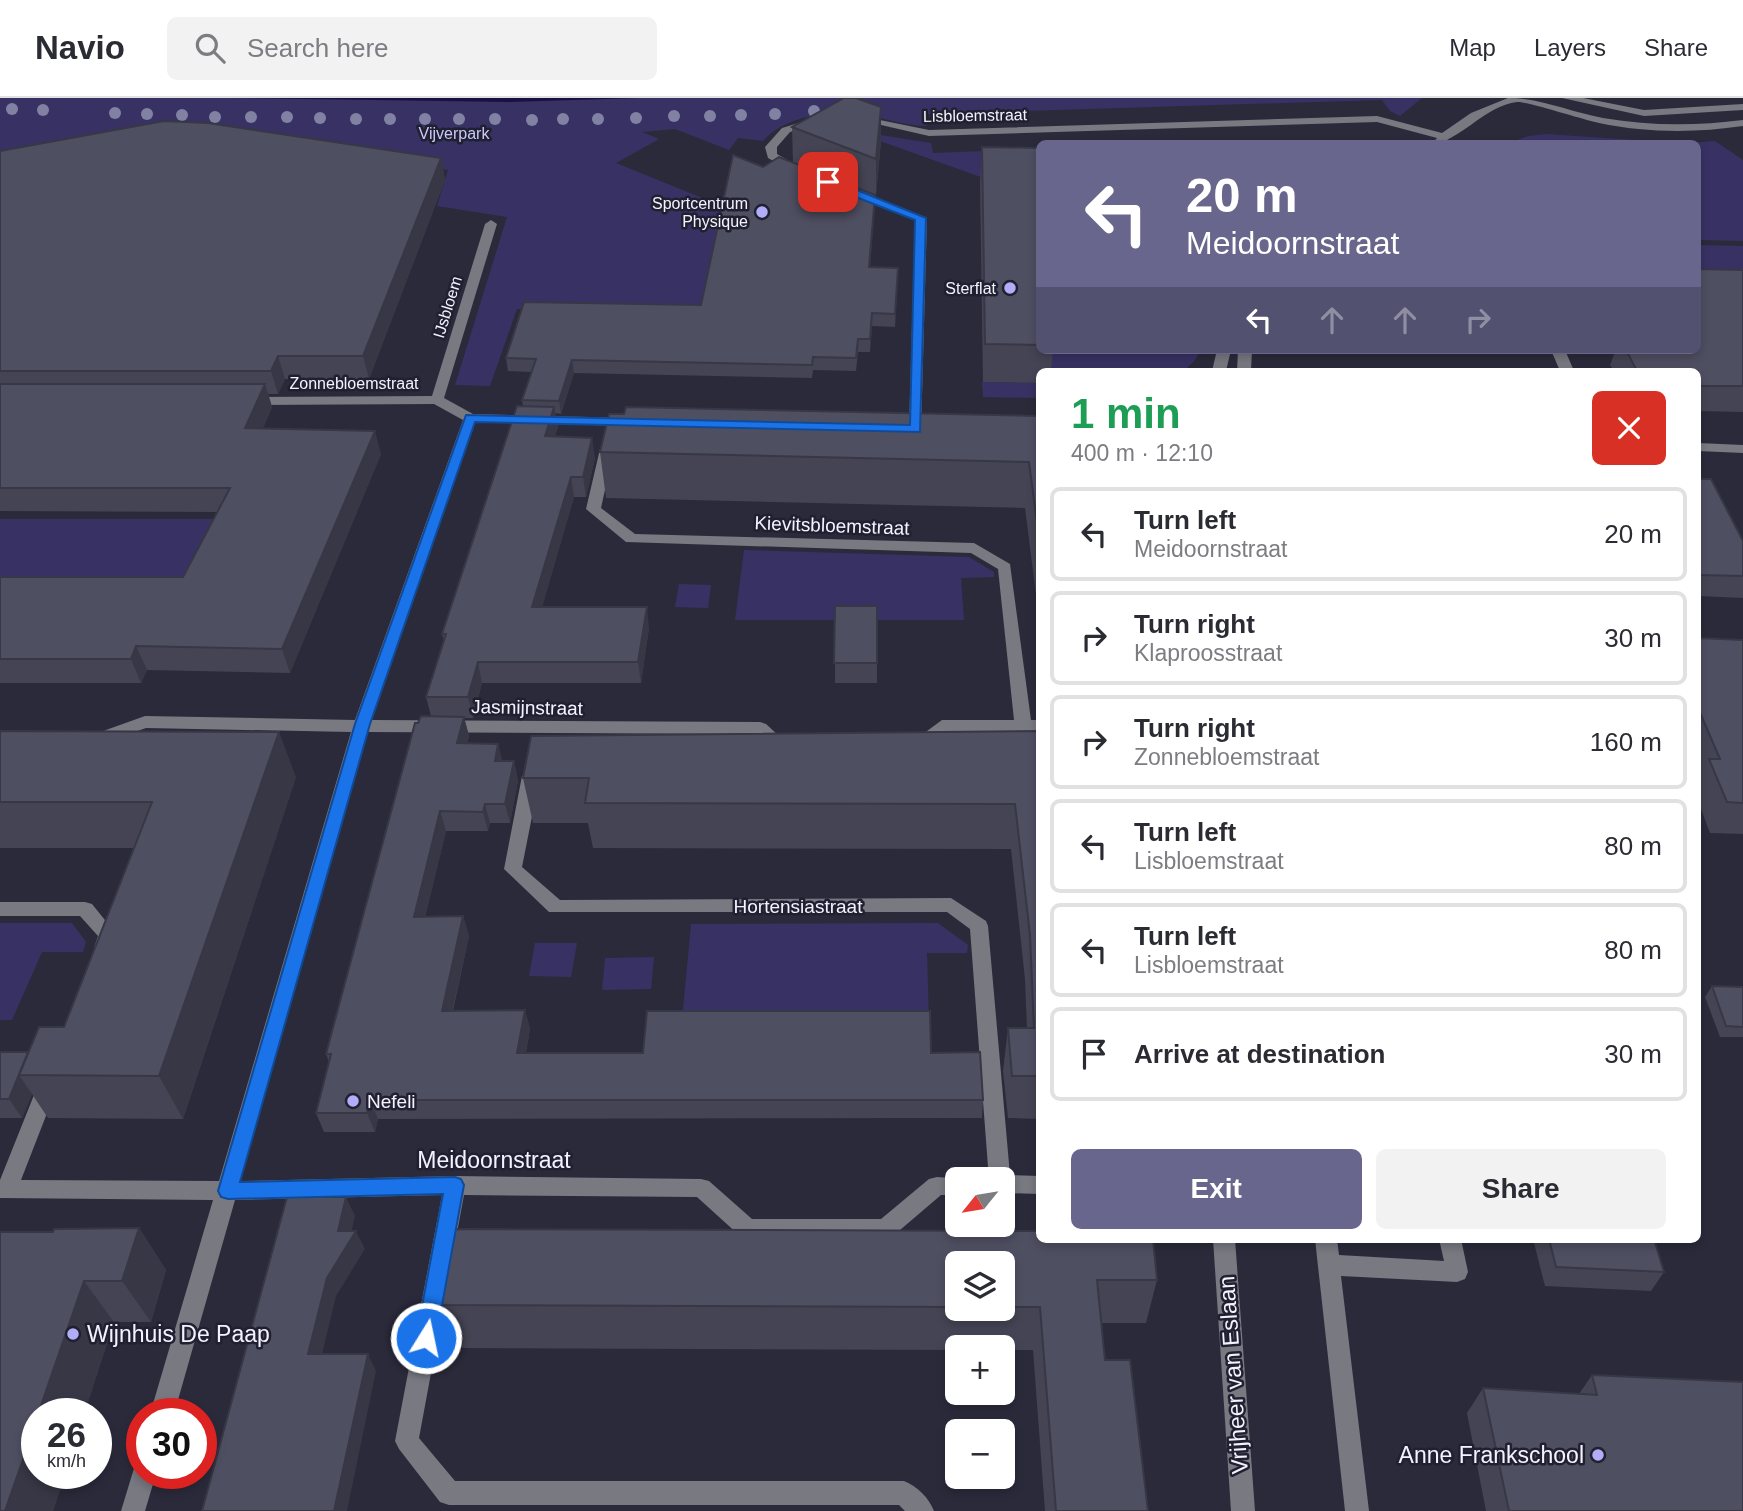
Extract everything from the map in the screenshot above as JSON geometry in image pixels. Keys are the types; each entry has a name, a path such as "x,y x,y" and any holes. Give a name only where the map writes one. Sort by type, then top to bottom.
{"street":[{"path":"1441,140 1488,107 1518,98 1577,117 1644,129 1743,123"},
{"path":"1567,98 1644,113 1743,107"},
{"path":"1702,111 1743,137"},
{"name":"Lisbloemstraat","path":"843,118 929,133 1377,119 1441,140"},
{"path":"807,174 782,164 772,156 771,147 786,130 826,120"},
{"path":"845,189 921,218 916,429"},
{"name":"IJsbloem","path":"437,400 491,224"},
{"name":"Zonnebloemstraat","path":"247,397 437,400 470,418 641,423"},
{"path":"167,1398 362,724 470,418"},
{"name":"Kievitsbloemstraat","path":"614,422 593,509 631,539 974,548 1005,567 1031,726"},
{"path":"1701,447 1743,449"},
{"name":"Jasmijnstraat","path":"87,742 145,722 540,729 760,728 792,753 804,753"},
{"path":"895,752 908,752 942,726 1031,726"},
{"name":"Hortensiastraat","path":"540,729 513,869 556,908 951,905 979,926 999,1167"},
{"path":"0,909 85,909 108,935 98,961"},
{"path":"3,1189 57,1062"},
{"path":"1015,1184 1036,1185"},
{"path":"455,1185 407,1441 449,1493 904,1493 922,1511"},
{"name":"Meidoornstraat","path":"3,1189 228,1191 455,1185 701,1188 748,1229 885,1228 936,1186 945,1186"},
{"name":"Vrijheer van Eslaan","path":"1224,1243 1243,1511"},
{"path":"1326,1243 1357,1511"},
{"path":"1329,1265 1457,1272 1451,1243"},
{"path":"133,1511 140,1489"}],"green space":[{"name":"Vijverpark","path":"0,98 1422,98 1400,116 1390,111 1382,100 925,114 927,126 904,124 867,115 826,114 784,125 763,141 738,138 729,150 675,129 642,132 659,139 616,163 727,208 703,312 517,309 490,386 455,385 507,217 437,206 448,170 234,137 0,168"},
{"path":"849,130 931,143 933,153 1036,149 992,181"},
{"path":"1546,134 1636,140 1517,140"},
{"path":"1715,141 1743,160 1743,241 1701,240 1701,142"},
{"path":"1701,245 1743,246 1743,288 1701,287"},
{"path":"1047,354 1198,354 1187,368 1049,368"},
{"path":"982,382 1036,383 1036,398 983,397"},
{"path":"0,519 221,519 184,594 0,593"},
{"path":"744,550 969,557 994,572 994,577 961,578 964,620 735,620"},
{"path":"679,584 711,585 708,608 675,607"},
{"path":"0,923 72,923 86,942 83,952 42,952 12,1020 0,1020"},
{"path":"938,923 968,945 967,953 927,953 929,1021 682,1020 691,924"},
{"path":"535,943 577,943 571,977 529,976"},
{"path":"654,957 651,989 602,990 605,958"}],"shaded area":[{"path":"231,98 640,98 509,102"}],"building":[{"path":"844,98 856,98 881,107 876,159 792,127"},
{"path":"164,121 208,123 441,158 363,356 278,356 271,371 0,371 0,151"},
{"path":"982,147 1036,148 1036,345 985,344"},
{"path":"733,155 763,167 779,157 875,195 869,267 898,268 895,314 872,313 870,339 858,339 856,358 813,357 812,365 572,360 559,401 522,400 536,359 506,358 524,302 701,305"},
{"path":"1701,269 1743,270 1743,386 1701,386 1701,368 1635,368 1628,354 1701,354"},
{"path":"0,384 265,384 245,428 375,431 282,649 136,646 131,659 0,659 0,577 183,577 230,488 0,488"},
{"path":"517,406 554,407 545,436 592,438 583,477 571,477 532,607 647,607 638,662 478,662 468,697 426,697 446,634 442,634"},
{"path":"626,407 1036,416 1036,515 1029,462 600,452 609,414 624,414"},
{"path":"1701,479 1711,479 1743,541 1743,576 1701,575"},
{"path":"835,606 877,606 877,663 834,663"},
{"path":"1701,638 1743,640 1743,803 1727,802 1709,759 1720,759 1701,715"},
{"path":"421,716 464,717 457,743 498,744 495,761 514,761 505,804 485,804 483,812 440,811 414,917 463,916 442,1011 525,1010 517,1053 643,1053 647,1011 930,1011 931,1053 980,1052 983,1100 370,1100 367,1113 316,1113 331,1054 326,1054 415,723 418,723"},
{"path":"0,731 279,732 159,1076 19,1075 39,1027 64,1027 152,802 0,802"},
{"path":"1036,731 1036,1076 1012,1076 1008,1028 1034,1028 1030,935 1015,804 585,803 589,778 523,778 531,736"},
{"path":"1712,986 1743,987 1743,1027 1726,1026"},
{"path":"0,1052 28,1052 9,1099 0,1099"},
{"path":"287,1197 346,1197 338,1231 356,1231 327,1278 308,1354 368,1354 334,1511 202,1511 208,1489 217,1489 217,1456"},
{"path":"139,1228 122,1281 84,1281 44,1398 21,1398 21,1465 5,1511 0,1511 0,1232 53,1232 54,1229"},
{"path":"451,1229 945,1231 945,1237 1015,1237 1015,1231 1036,1231 1036,1243 1153,1243 1157,1280 1097,1280 1105,1360 1130,1360 1148,1511 1056,1511 1040,1307 1015,1307 1015,1251 945,1251 945,1307 437,1305"},
{"path":"1550,1243 1655,1243 1664,1272 1556,1267"},
{"path":"1592,1375 1743,1382 1743,1511 1509,1511 1483,1388 1597,1395"}],"place":[{"name":"Sportcentrum Physique","path":"762,212"},
{"name":"Sterflat","path":"1010,288"},
{"name":"Nefeli","path":"353,1101"},
{"name":"Wijnhuis De Paap","path":"73,1334"},
{"name":"Anne Frankschool","path":"1598,1455"}],"route":[{"path":"426,1338 455,1185 228,1191 362,724 470,418 916,429 921,218 828,182"}]}
